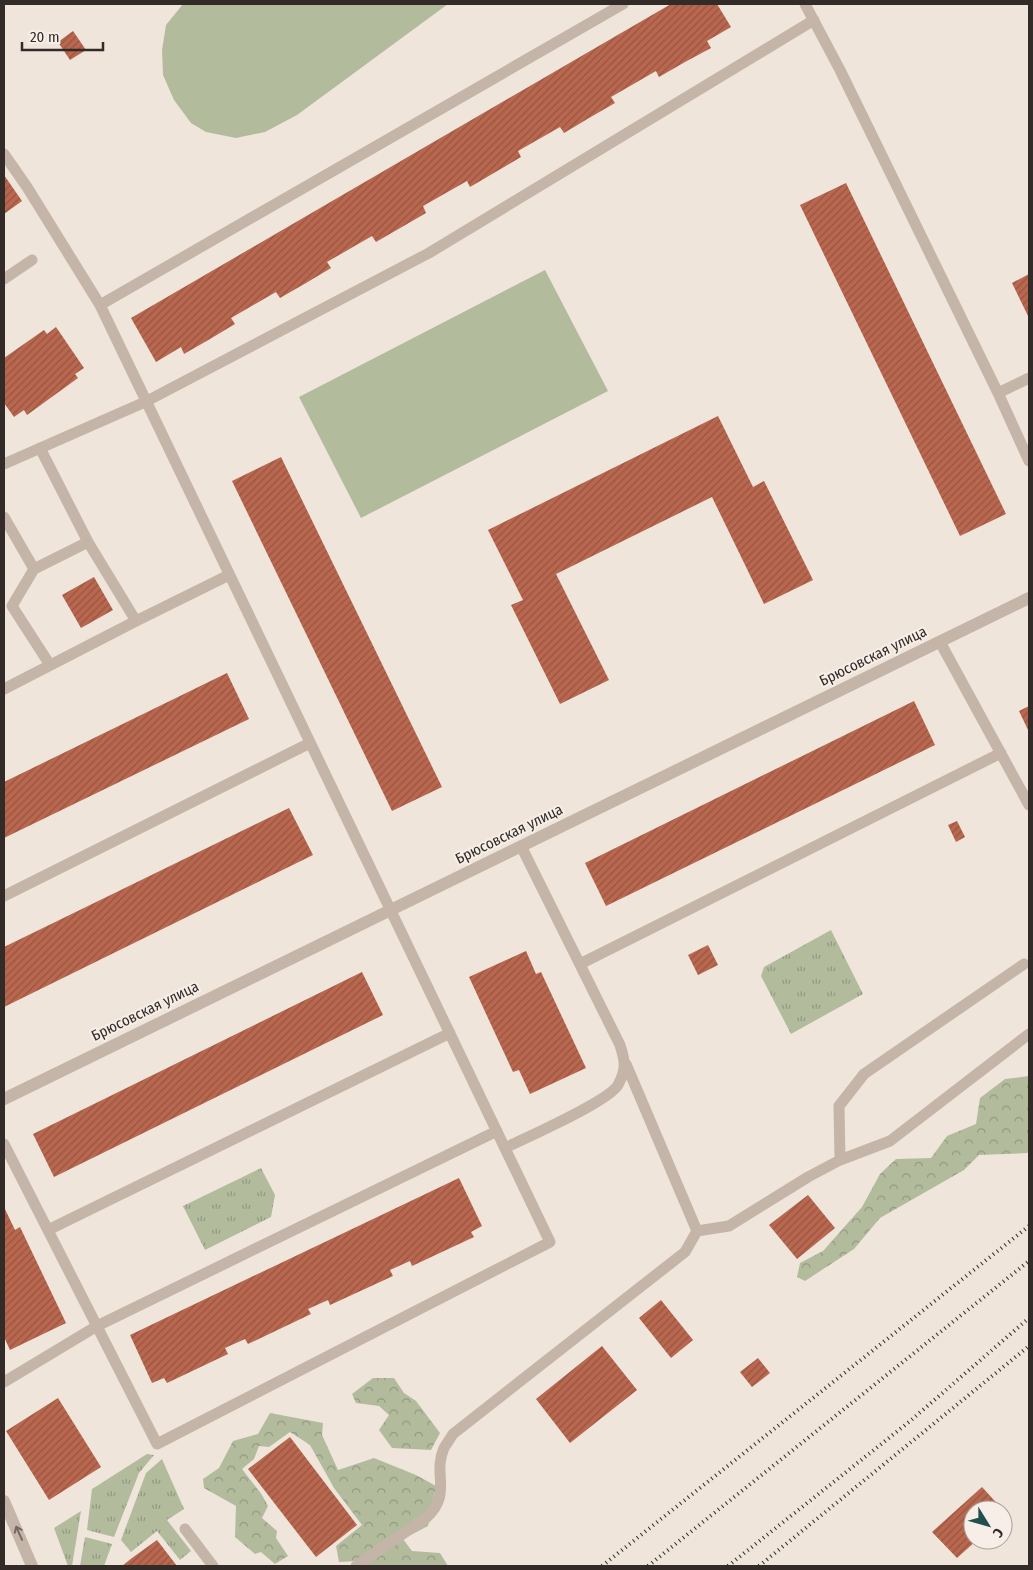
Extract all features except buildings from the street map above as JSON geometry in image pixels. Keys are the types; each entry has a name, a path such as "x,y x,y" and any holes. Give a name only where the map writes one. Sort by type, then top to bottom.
{"street":[{"name":"Брюсовская улица","path":"4,1099 1029,598"},
{"path":"4,1501 32,1566"}],"lane":[{"path":"100,305 623,4"},
{"path":"805,4 840,70 998,392 1029,461"},
{"path":"4,464 145,402 429,253 685,100 814,20"},
{"path":"4,154 27,187 100,305 550,1242 157,1444 4,1144"},
{"path":"4,279 32,260"},
{"path":"998,392 1029,378"},
{"path":"40,448 88,542 136,621"},
{"path":"4,517 34,569"},
{"path":"50,665 12,606 34,569 88,542"},
{"path":"4,689 136,621 229,576"},
{"path":"940,642 1029,805"},
{"path":"4,896 310,743"},
{"path":"580,964 1001,753"},
{"path":"521,846 620,1045 626,1064 697,1231"},
{"path":"840,1160 839,1106 864,1074 1024,964"},
{"path":"48,1230 450,1033"},
{"path":"697,1231 729,1226 808,1177 840,1160 890,1141 1029,1034"},
{"path":"505,1148 601,1100 618,1086 626,1064"},
{"path":"4,1382 97,1326 497,1131"},
{"path":"356,1566 426,1518 436,1509 441,1496 441,1465 444,1449 453,1434 686,1252 697,1231"},
{"path":"185,1529 213,1566"}],"green space":[{"path":"183,4 448,4 297,115 265,132 236,138 206,132 191,123 174,100 163,75 162,50 166,25"},
{"path":"545,270 608,391 361,518 299,397"},
{"path":"831,930 863,994 791,1034 761,976 764,967"},
{"path":"1029,1076 1029,1151 1027,1153 979,1155 964,1170 880,1218 854,1249 805,1281 797,1277 800,1263 823,1251 862,1207 880,1174 896,1159 931,1158 947,1136 976,1124 980,1098 1005,1079"},
{"path":"261,1168 275,1195 271,1217 205,1250 183,1206"},
{"path":"373,1378 394,1378 404,1393 416,1401 440,1433 431,1450 392,1448 379,1430 389,1415 379,1406 356,1403 352,1394"},
{"path":"270,1413 323,1423 322,1435 338,1470 374,1458 416,1475 436,1486 428,1526 403,1539 412,1551 440,1553 448,1566 360,1566 358,1561 339,1562 336,1546 362,1525 334,1488 310,1445 290,1432 269,1447 259,1446 254,1459 242,1469 268,1506 262,1518 277,1531 276,1538 288,1556 275,1564 261,1552 255,1554 235,1537 236,1506 204,1488 203,1479 219,1468 233,1441 258,1434"},
{"path":"147,1454 154,1455 139,1473 114,1537 87,1530 92,1489"},
{"path":"162,1459 184,1509 167,1520 191,1551 180,1560 157,1531 131,1552 121,1540 146,1473"},
{"path":"81,1511 72,1566 68,1566 54,1528"},
{"path":"85,1537 112,1544 104,1566 80,1566"}],"railway":[{"path":"602,1566 1029,1226"},
{"path":"648,1566 1029,1261"},
{"path":"728,1566 909,1422 1029,1318"},
{"path":"759,1566 1029,1346"}]}
